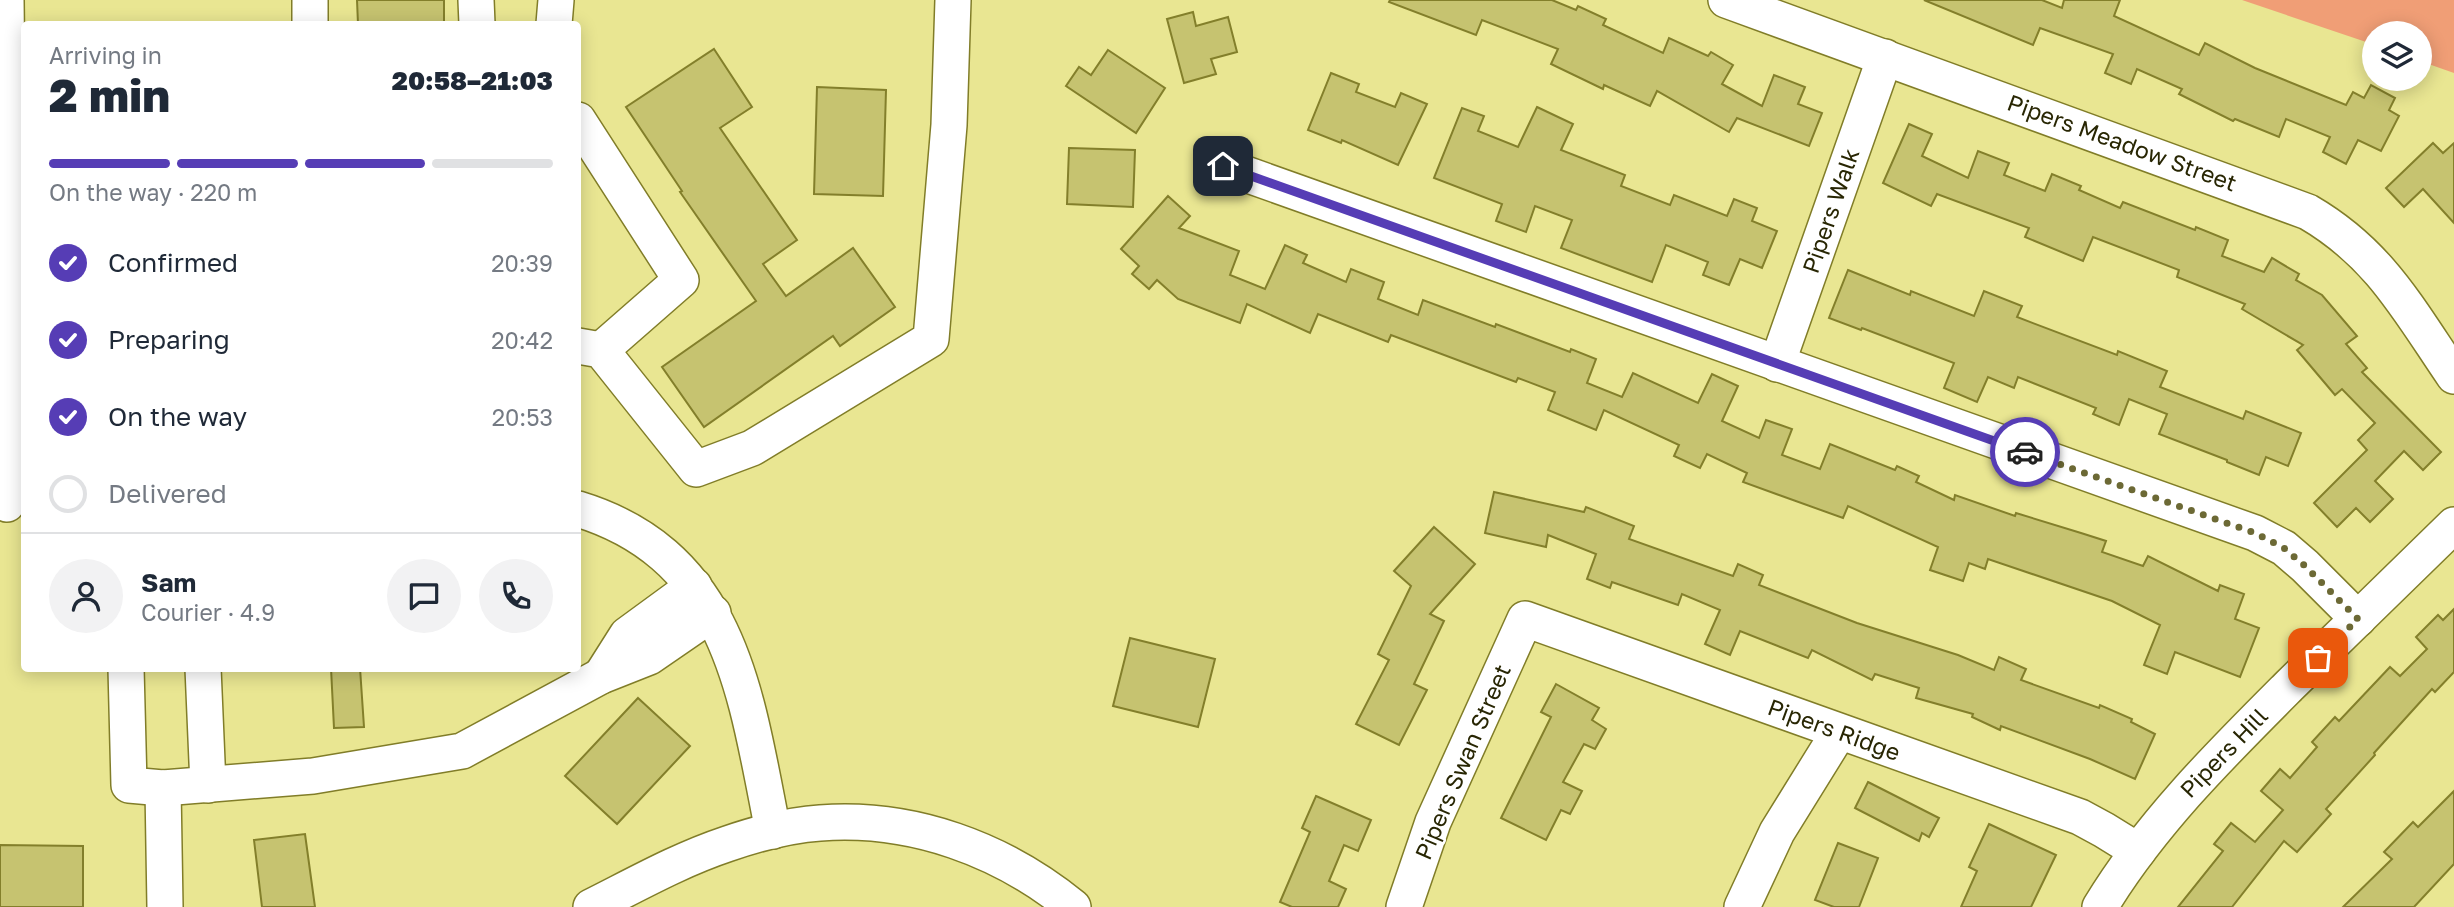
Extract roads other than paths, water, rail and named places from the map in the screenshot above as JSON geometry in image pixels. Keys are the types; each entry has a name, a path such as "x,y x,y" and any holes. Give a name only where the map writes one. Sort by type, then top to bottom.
{"street":[{"path":"6,0 16,142 18,425 10,504"},
{"path":"310,0 310,21"},
{"path":"476,0 477,21"},
{"path":"554,21 556,0"},
{"path":"581,125 681,280 589,348 696,469 752,448 931,339 949,125 953,0"},
{"name":"Pipers Meadow Street","path":"1726,0 2308,212 2350,240 2385,276 2454,376"},
{"name":"Pipers Walk","path":"1777,364 1885,57"},
{"path":"1223,166 2255,533 2284,548 2358,619"},
{"path":"581,510 634,534 667,559 703,600 729,646 743,688 773,831"},
{"name":"Pipers Hill","path":"2100,907 2118,877 2181,796 2454,525"},
{"path":"126,672 129,785 163,788 313,776 462,751 601,676 649,657 703,600"},
{"name":"Pipers Ridge","path":"1525,619 2080,817 2138,851"},
{"name":"Pipers Swan Street","path":"1404,907 1433,822 1525,619"},
{"path":"202,672 208,785"},
{"path":"1742,907 1777,832 1839,732"},
{"path":"163,788 165,907"},
{"path":"591,907 703,853 773,831 837,822 882,825 934,835 987,852 1012,864 1073,907"}]}
